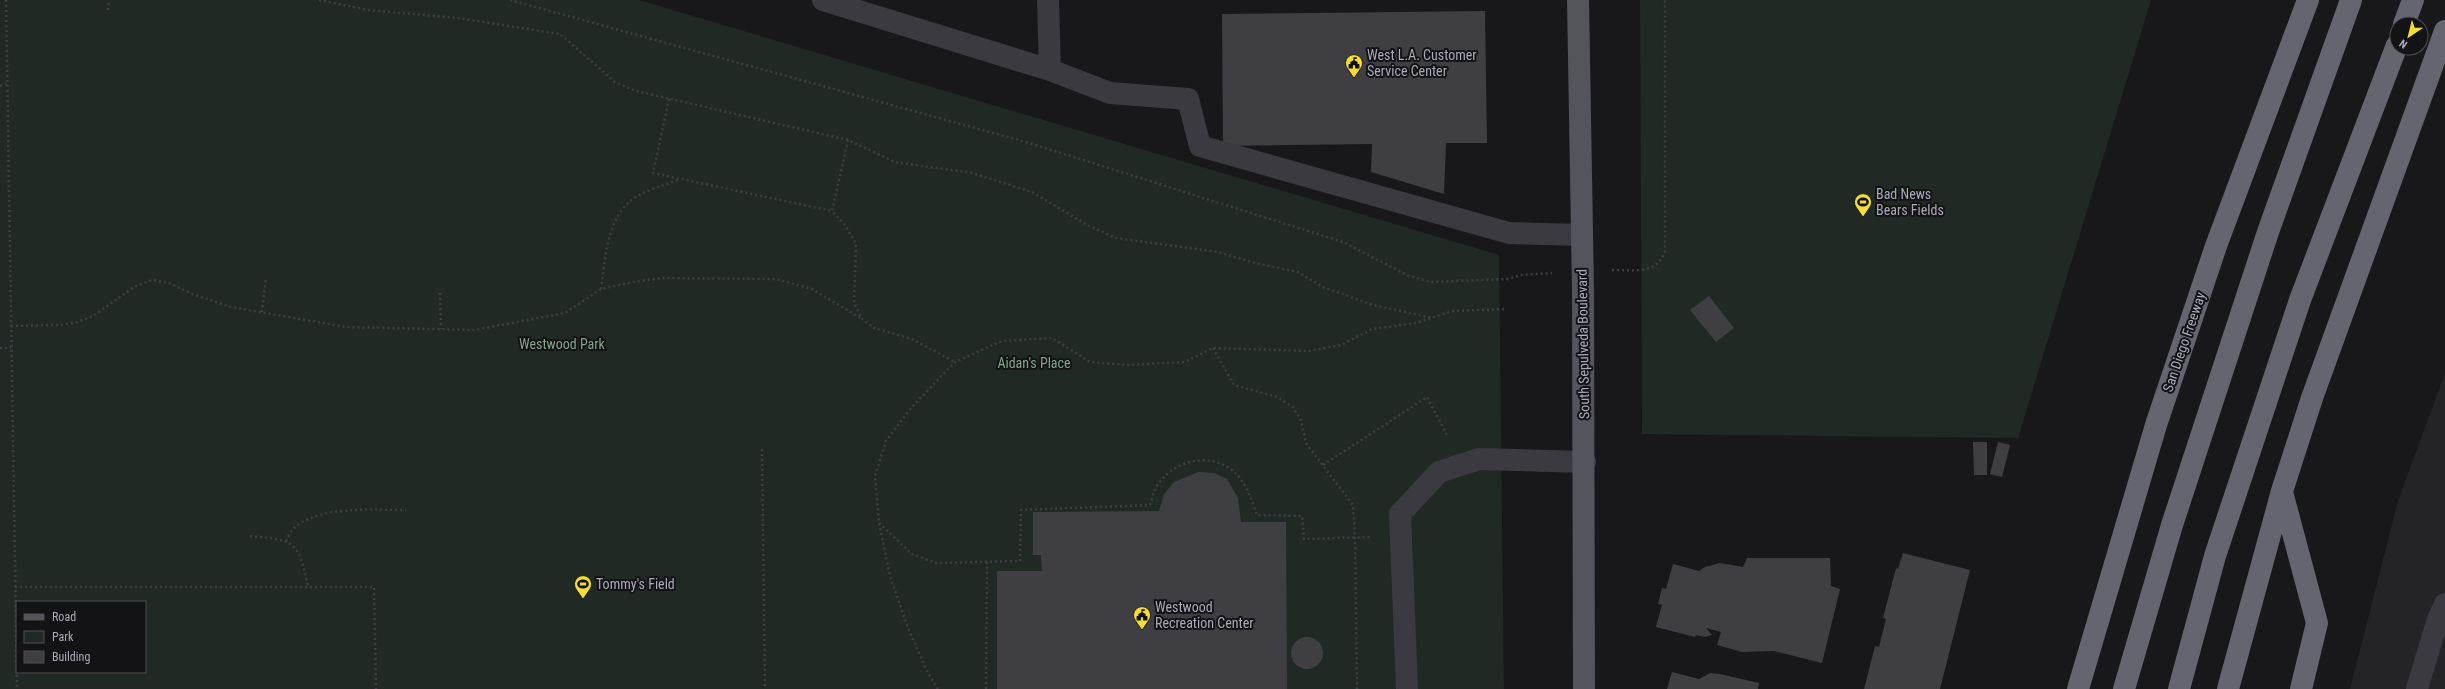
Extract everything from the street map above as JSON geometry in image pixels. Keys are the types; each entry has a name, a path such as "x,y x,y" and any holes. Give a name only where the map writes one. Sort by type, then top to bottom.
{"highway":[{"name":"San Diego Freeway","path":"2078,689 2156,425 2216,246 2308,0"},
{"path":"2124,689 2172,525 2265,240 2351,0"},
{"path":"2407,16 2413,0"},
{"path":"2228,689 2282,491 2312,398 2445,31"},
{"path":"2178,689 2215,556 2300,300 2393,56"},
{"path":"2282,491 2317,623 2301,689"}],"main road":[{"name":"South Sepulveda Boulevard","path":"1578,0 1584,462 1584,689"}],"street":[{"path":"823,0 1050,70 1110,94 1188,100 1200,146 1509,233 1581,235"},
{"path":"1048,0 1050,70"},
{"path":"1406,689 1400,514 1439,472 1479,460 1584,462"},
{"path":"2417,689 2437,622 2445,604"}],"path":[{"path":"6,0 16,638"},
{"path":"108,10 109,0"},
{"path":"319,0 368,10 458,18 560,34 615,82 636,91 848,140 895,162 972,174 1032,192 1089,226 1116,238 1218,252 1255,263 1298,272 1323,287 1373,305 1433,318"},
{"path":"510,0 1026,142 1343,242 1408,275 1431,282 1509,279 1520,275"},
{"path":"1627,270 1654,268 1662,261 1665,251 1665,0"},
{"path":"0,86 7,84"},
{"path":"669,99 653,173 679,180 832,211 845,225 856,244 854,303 862,319"},
{"path":"832,211 848,140"},
{"path":"601,289 613,225 628,203 648,191 679,180"},
{"path":"262,312 266,278"},
{"path":"11,326 61,326 78,322 93,316 134,286 152,280 169,283 195,295 231,307 346,327 474,330 565,313 601,289 633,282 662,278 776,279 812,289 862,319 874,328 912,340 955,362"},
{"path":"440,293 441,329"},
{"path":"938,689 928,673 908,628 890,576 879,524 875,476 886,440 911,408 955,362 1002,341 1052,338 1090,362 1127,365 1185,362 1213,348 1309,351 1341,345 1372,329 1416,324 1453,311 1507,309"},
{"path":"0,348 11,348"},
{"path":"1213,348 1234,385 1277,397 1294,407 1301,420 1306,443 1353,505 1355,537 1357,689"},
{"path":"1323,465 1427,397 1449,439 1456,437"},
{"path":"762,449 765,689"},
{"path":"879,524 912,554 936,563 1020,561 1021,510 1150,505 1159,482 1175,466 1195,460 1214,461 1235,472 1251,496 1257,515 1302,516 1304,539 1401,536"},
{"path":"286,541 294,528 311,518 337,511 406,510"},
{"path":"250,536 291,543 302,558 308,587"},
{"path":"986,689 987,562"},
{"path":"15,587 374,587 376,689"},
{"path":"17,673 17,689"}],"shaded area":[{"path":"2445,373 2445,689 2350,689 2398,501"}],"green space":[{"name":"Westwood Park","path":"0,0 639,0 1499,255 1504,689 0,689"},
{"name":"Bad News Bears Fields","path":"1640,0 2151,0 2018,438 1642,434"}],"building":[{"name":"West L.A. Customer Service Center","path":"1485,11 1487,143 1446,143 1444,194 1371,172 1372,144 1223,146 1222,14"},
{"path":"1709,296 1734,328 1716,342 1690,310"},
{"path":"1973,442 1987,442 1987,475 1974,475"},
{"path":"1998,442 2010,445 2002,477 1990,474"},
{"name":"Westwood Recreation Center","path":"1198,472 1214,473 1227,479 1238,498 1241,522 1286,522 1287,689 997,689 997,571 1042,571 1041,555 1033,555 1033,512 1159,511 1164,494 1174,482"},
{"path":"1903,553 1970,570 1940,689 1864,689 1875,646 1879,647 1886,619 1883,618 1896,568 1898,569"},
{"path":"1747,558 1830,558 1831,586 1840,589 1822,663 1774,651 1742,652 1717,645 1721,632 1706,628 1712,635 1705,637 1696,635 1695,637 1656,627 1662,605 1658,604 1662,588 1666,589 1673,564 1699,571 1705,567 1720,563 1743,567"},
{"path":"1307,637 1313,638 1320,644 1323,653 1322,659 1316,666 1307,669 1301,668 1294,662 1291,653 1292,647 1298,640"},
{"path":"1672,672 1699,679 1710,673 1720,674 1759,683 1758,689 1667,689"}],"place":[{"name":"West L.A. Customer Service Center","path":"1354,78"},
{"name":"Bad News Bears Fields","path":"1863,217"},
{"name":"Tommy's Field","path":"583,599"},
{"name":"Westwood Recreation Center","path":"1142,630"}],"park label":[{"name":"Aidan's Place","path":"1034,363"}]}
